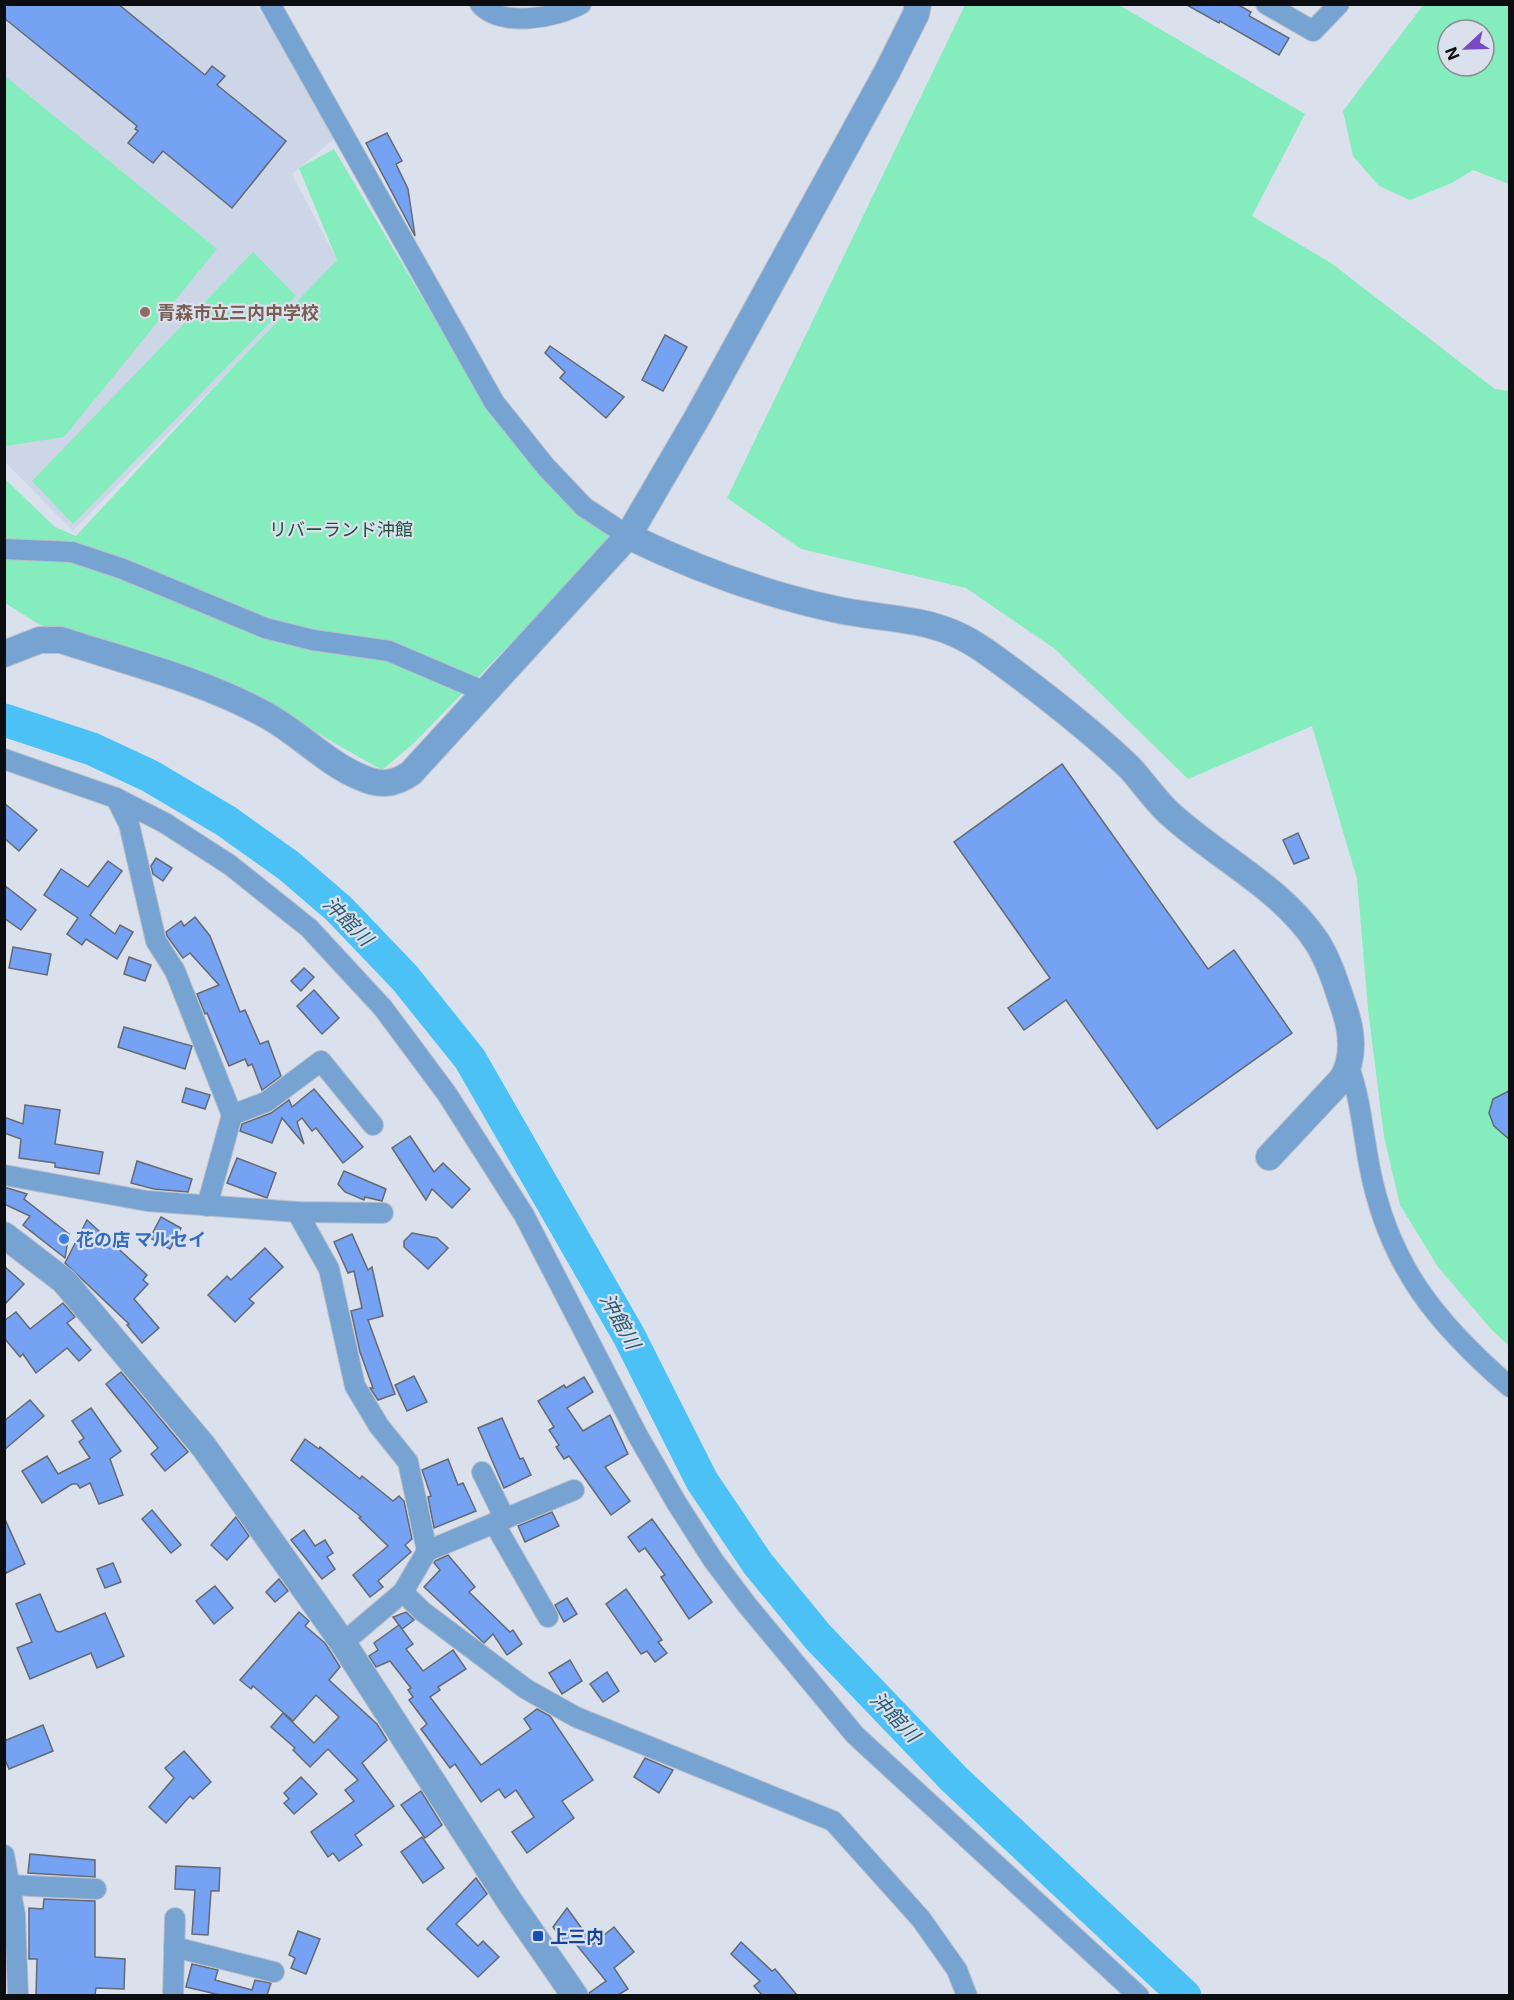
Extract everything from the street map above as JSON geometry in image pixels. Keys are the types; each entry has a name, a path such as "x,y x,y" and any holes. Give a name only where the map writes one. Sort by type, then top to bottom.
{"street":[{"path":"270,4 494,402 546,467 584,507 628,536 667,555 771,591 834,609 910,621 953,633 1009,668 1102,743 1131,769 1166,810 1200,842 1269,890 1294,914 1317,943 1332,973 1351,1036 1349,1067 1357,1089 1380,1210 1396,1252 1421,1294 1447,1329 1509,1387"},
{"path":"480,4 495,17 523,20 581,4"},
{"path":"4,654 40,639 61,640 220,693 266,715 358,777 380,784 399,781 454,726 628,536 698,416 881,82 916,15 918,4"},
{"path":"1266,4 1313,31 1339,4"},
{"path":"4,549 72,552 123,569 265,628 313,640 390,651 485,692"},
{"path":"4,759 116,798 165,823 239,872 309,928 382,1008 441,1085 524,1215 638,1436 707,1550 747,1605 855,1735 1139,1995"},
{"path":"116,798 129,824 156,941 175,971 232,1115 207,1206"},
{"path":"232,1115 274,1097 321,1061 373,1125"},
{"path":"1269,1157 1342,1079 1349,1067"},
{"path":"4,1175 110,1196 207,1206 297,1212 383,1213"},
{"path":"297,1212 328,1269 355,1386 379,1426 408,1462 427,1551"},
{"path":"4,1234 64,1281 204,1447 342,1643 510,1902 575,1995"},
{"path":"482,1472 500,1521 548,1617"},
{"path":"342,1643 403,1592 427,1551 574,1490"},
{"path":"403,1592 422,1611 526,1689 576,1717 833,1821 921,1919 957,1970 967,1995"},
{"path":"4,1855 10,1885 10,1916 18,1995"},
{"path":"10,1885 96,1890"},
{"path":"173,1995 175,1918"},
{"path":"174,1947 274,1972"}],"shaded area":[{"name":"青森市立三内中学校","path":"4,5 255,5 271,26 334,139 292,174 337,260 73,531 5,462"}],"green space":[{"path":"1424,4 1509,5 1509,184 1473,170 1452,183 1410,200 1379,186 1353,156 1343,111"},
{"path":"965,5 1119,5 1305,114 1252,216 1331,263 1495,389 1509,391 1509,1346 1491,1329 1438,1267 1400,1205 1384,1137 1368,1009 1357,879 1312,726 1188,779 1055,649 966,588 801,549 727,498"},
{"path":"5,76 217,249 64,437 5,446"},
{"name":"リバーランド沖館","path":"334,149 496,422 566,504 615,536 414,743 382,770 220,678 40,625 5,603 4,478 55,527 76,536 235,365 337,260 299,168"},
{"path":"253,252 296,296 73,524 32,481"}],"building":[{"path":"4,4 118,4 205,75 212,66 225,76 217,85 286,141 232,208 163,151 153,163 128,143 138,131 135,129 137,126 4,18"},
{"path":"1185,4 1237,4 1251,12 1249,16 1289,38 1279,55"},
{"path":"387,133 402,161 396,164 408,189 415,236 366,143"},
{"path":"665,335 687,347 663,391 642,380"},
{"path":"550,346 624,397 606,418 560,378 565,372 545,353"},
{"path":"1062,764 1208,969 1234,950 1292,1033 1157,1129 1066,1000 1024,1030 1008,1008 1050,978 954,842"},
{"path":"4,803 37,830 19,851 4,838"},
{"path":"1298,833 1309,858 1294,864 1283,840"},
{"path":"156,858 172,868 163,881 153,874 151,866"},
{"path":"108,861 122,871 90,915 115,934 120,925 133,932 117,959 86,939 82,945 67,934 78,918 44,895 61,869 88,887"},
{"path":"4,885 36,910 21,930 4,918"},
{"path":"195,917 210,936 240,1012 245,1010 260,1044 268,1041 281,1076 262,1090 252,1064 248,1066 245,1059 229,1066 207,1013 205,1014 197,994 219,985 190,953 183,958 167,936 166,932 181,921 184,926"},
{"path":"13,947 51,954 47,975 9,968"},
{"path":"129,957 151,965 145,981 124,974"},
{"path":"304,968 314,977 301,991 291,981"},
{"path":"314,990 339,1018 322,1034 297,1006"},
{"path":"124,1027 192,1046 185,1069 118,1047"},
{"path":"186,1088 210,1095 205,1109 182,1102"},
{"path":"314,1089 363,1147 343,1163 316,1128 312,1131 302,1118 297,1122 304,1144 282,1118 272,1143 240,1131 242,1124 271,1113 289,1100 292,1107"},
{"path":"1509,1091 1509,1139 1494,1126 1489,1113 1493,1099"},
{"path":"25,1105 60,1110 55,1144 103,1152 99,1174 55,1167 55,1163 19,1158 21,1139 4,1133 4,1117 23,1124"},
{"path":"410,1136 434,1172 443,1163 470,1189 452,1208 432,1189 426,1200 392,1148"},
{"path":"237,1158 276,1173 267,1198 227,1183"},
{"path":"137,1161 192,1179 188,1192 154,1189 131,1183"},
{"path":"344,1171 386,1189 382,1201 365,1197 364,1200 345,1192 338,1184"},
{"path":"4,1187 27,1194 24,1199 69,1234 65,1258 23,1225 30,1216 4,1204"},
{"path":"161,1217 181,1228 170,1249 150,1238"},
{"path":"87,1220 147,1275 143,1280 148,1284 134,1299 159,1328 142,1343 127,1325 129,1324 65,1263"},
{"path":"412,1233 437,1238 448,1248 428,1269 404,1247 404,1241"},
{"path":"352,1234 368,1270 372,1267 383,1316 368,1320 395,1394 378,1400 370,1388 373,1388 360,1352 351,1311 362,1308 354,1271 348,1273 334,1242"},
{"path":"265,1248 283,1267 249,1299 254,1303 235,1322 208,1295 227,1276 231,1280"},
{"path":"4,1266 24,1284 4,1305"},
{"path":"63,1303 75,1317 67,1323 91,1350 79,1361 67,1348 36,1373 23,1354 20,1357 4,1338 4,1321 16,1312 30,1329"},
{"path":"121,1372 188,1452 165,1471 151,1454 158,1448 106,1384"},
{"path":"414,1376 427,1402 407,1411 395,1385"},
{"path":"584,1377 593,1392 567,1408 583,1431 610,1415 628,1454 605,1467 630,1501 611,1515 569,1456 564,1459 556,1447 559,1445 549,1430 554,1427 538,1401 564,1385 566,1388"},
{"path":"30,1400 44,1416 4,1450 4,1421"},
{"path":"91,1408 121,1451 110,1459 123,1495 99,1504 90,1483 80,1488 77,1484 72,1484 42,1503 22,1471 47,1456 58,1474 90,1458 79,1442 84,1438 72,1421"},
{"path":"502,1418 520,1459 523,1458 531,1475 504,1488 478,1428"},
{"path":"305,1439 319,1449 320,1447 360,1479 362,1476 393,1501 399,1496 404,1501 412,1539 405,1545 411,1552 378,1581 383,1587 370,1597 353,1575 388,1546 359,1518 361,1517 291,1460"},
{"path":"448,1459 458,1485 463,1483 476,1511 434,1528 428,1497 431,1496 422,1470"},
{"path":"152,1510 181,1545 171,1553 142,1519"},
{"path":"552,1512 559,1526 525,1542 518,1526"},
{"path":"4,1517 25,1564 4,1574"},
{"path":"236,1517 249,1536 227,1560 211,1545"},
{"path":"652,1519 712,1602 689,1619 661,1577 665,1575 645,1548 639,1552 628,1537"},
{"path":"304,1530 315,1546 325,1540 333,1553 327,1557 335,1569 322,1579 291,1540"},
{"path":"448,1555 475,1587 469,1592 510,1632 513,1630 522,1644 507,1655 493,1634 484,1643 424,1587 440,1570 434,1563 435,1561"},
{"path":"113,1563 121,1582 105,1588 97,1569"},
{"path":"279,1579 288,1591 275,1602 266,1592"},
{"path":"215,1586 233,1608 214,1624 196,1601"},
{"path":"626,1589 662,1640 658,1642 667,1653 655,1662 647,1651 641,1654 606,1604"},
{"path":"40,1594 56,1631 60,1632 105,1613 124,1656 97,1668 91,1653 30,1679 17,1648 32,1642 16,1604"},
{"path":"567,1598 577,1614 564,1622 555,1605"},
{"path":"299,1612 309,1621 305,1626 325,1643 340,1667 329,1680 377,1724 387,1740 362,1763 394,1806 355,1835 362,1845 339,1861 333,1853 328,1857 311,1832 354,1801 345,1790 358,1780 328,1749 310,1767 293,1750 295,1748 271,1727 283,1713 314,1743 339,1717 316,1695 293,1721 253,1686 251,1689 240,1680"},
{"path":"406,1612 414,1620 402,1629 393,1617"},
{"path":"399,1625 413,1644 406,1649 423,1671 453,1650 466,1669 438,1687 440,1690 430,1697 481,1765 531,1729 524,1719 537,1709 550,1716 593,1780 562,1801 574,1818 527,1853 512,1832 534,1817 516,1790 505,1798 499,1789 481,1802 455,1764 450,1768 421,1729 427,1724 409,1700 413,1697 408,1690 411,1688 390,1661 376,1667 369,1656 378,1650 374,1643"},
{"path":"570,1660 582,1681 562,1694 549,1673"},
{"path":"607,1672 619,1691 603,1702 590,1684"},
{"path":"43,1725 53,1751 9,1769 4,1757 4,1741"},
{"path":"184,1751 211,1782 193,1799 190,1796 166,1823 149,1807 174,1778 165,1768"},
{"path":"645,1758 673,1770 659,1793 634,1777"},
{"path":"301,1777 317,1794 294,1814 284,1803 289,1799 284,1793"},
{"path":"421,1791 442,1825 425,1838 401,1805"},
{"path":"422,1837 444,1868 423,1883 401,1852"},
{"path":"30,1854 95,1860 95,1877 28,1873"},
{"path":"176,1866 220,1868 219,1891 211,1891 208,1935 192,1934 195,1890 175,1889"},
{"path":"476,1878 487,1894 456,1924 478,1946 483,1941 499,1957 478,1977 427,1929"},
{"path":"44,1899 95,1901 95,1957 125,1959 124,1989 96,1988 95,1995 36,1995 37,1959 29,1959 29,1908 43,1909"},
{"path":"567,1908 593,1944 614,1927 634,1952 614,1968 628,1989 618,1995 590,1995 589,1993 606,1981 571,1938 565,1943 553,1927"},
{"path":"298,1931 320,1939 306,1974 291,1968 295,1958 289,1955"},
{"path":"741,1942 772,1971 775,1969 797,1995 762,1995 754,1986 760,1981 731,1954"},
{"path":"192,1964 218,1970 215,1980 252,1990 255,1980 271,1983 267,1995 220,1995 186,1987"}],"waterway":[{"name":"沖館川","path":"4,720 92,749 150,776 226,821 289,866 339,909 405,978 470,1059 629,1336 702,1481 758,1564 818,1637 954,1779 1185,1996"}],"place":[{"name":"青森市立三内中学校","path":"145,312"},
{"name":"花の店 マルセイ","path":"64,1239"},
{"name":"上三内","path":"538,1936"}]}
